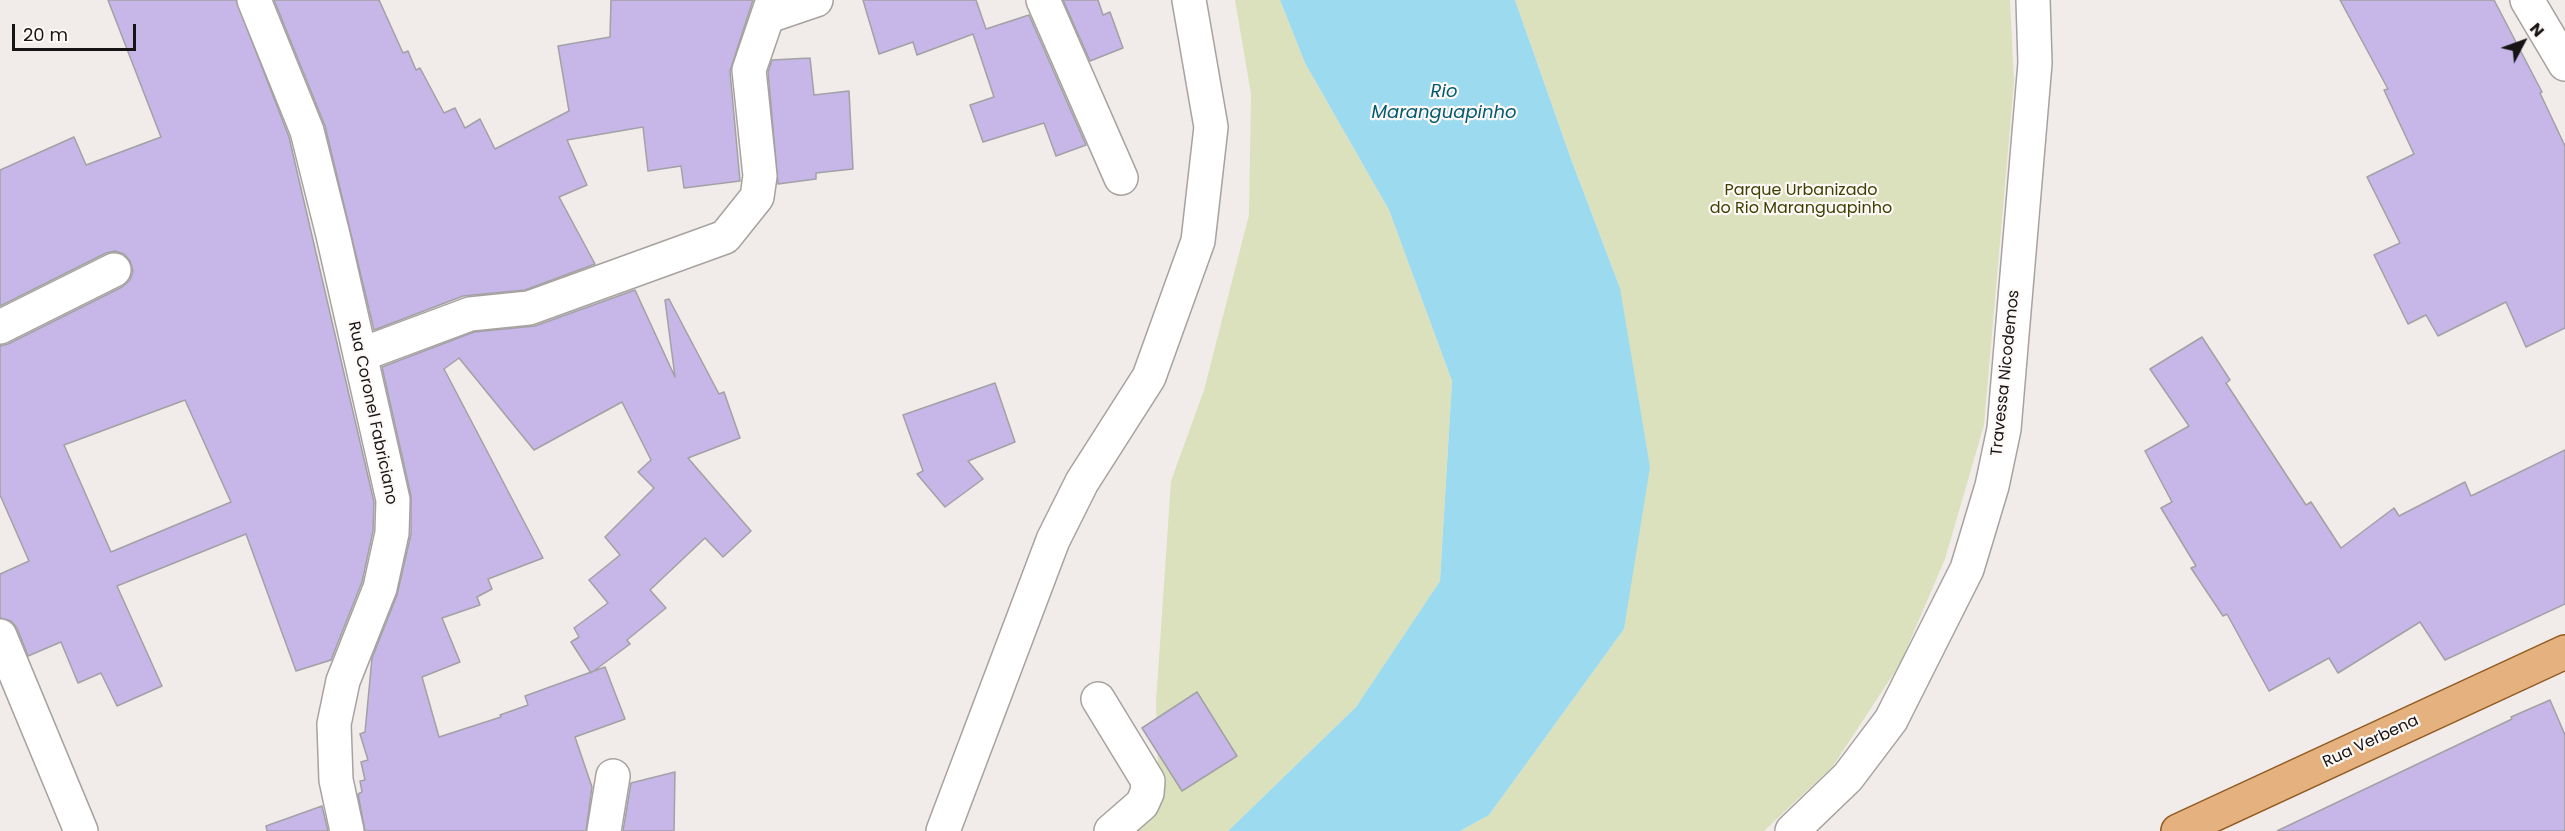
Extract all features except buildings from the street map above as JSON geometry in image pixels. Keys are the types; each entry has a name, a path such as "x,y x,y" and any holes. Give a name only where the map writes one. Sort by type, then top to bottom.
{"main road":[{"name":"Rua Verbena","path":"2178,831 2565,652"}],"street":[{"name":"Rua Coronel Fabriciano","path":"254,0 307,131 393,500 392,533 380,588 343,681 334,724 336,780 347,831"},
{"path":"360,355 470,315 529,308 724,237 757,197 760,176 748,70 756,43 771,8 816,0"},
{"path":"1043,0 1121,178"},
{"path":"943,831 1053,540 1082,482 1149,377 1198,241 1211,127 1189,0"},
{"name":"Travessa Nicodemos","path":"1792,831 1848,777 1891,720 1967,569 1992,486 2004,429 2034,75 2033,0"},
{"path":"2527,0 2565,64"},
{"path":"0,327 114,270"},
{"path":"0,636 81,831"},
{"path":"1098,699 1148,781 1147,793 1142,804 1111,831"},
{"path":"604,831 614,776"}],"green space":[{"path":"1235,0 1280,0 1305,63 1389,210 1452,381 1440,581 1356,707 1228,831 1132,831 1158,770 1156,702 1171,481 1204,390 1249,215 1251,94"},
{"name":"Parque Urbanizado do Rio Maranguapinho","path":"1515,0 2010,0 2014,82 1984,425 1945,559 1900,664 1833,766 1764,831 1460,831 1489,815 1624,629 1620,288 1571,159"}],"water":[{"name":"Rio Maranguapinho","path":"1280,0 1515,0 1571,159 1620,288 1650,467 1624,629 1489,815 1460,831 1228,831 1356,707 1440,581 1452,381 1389,210 1305,63"}]}
